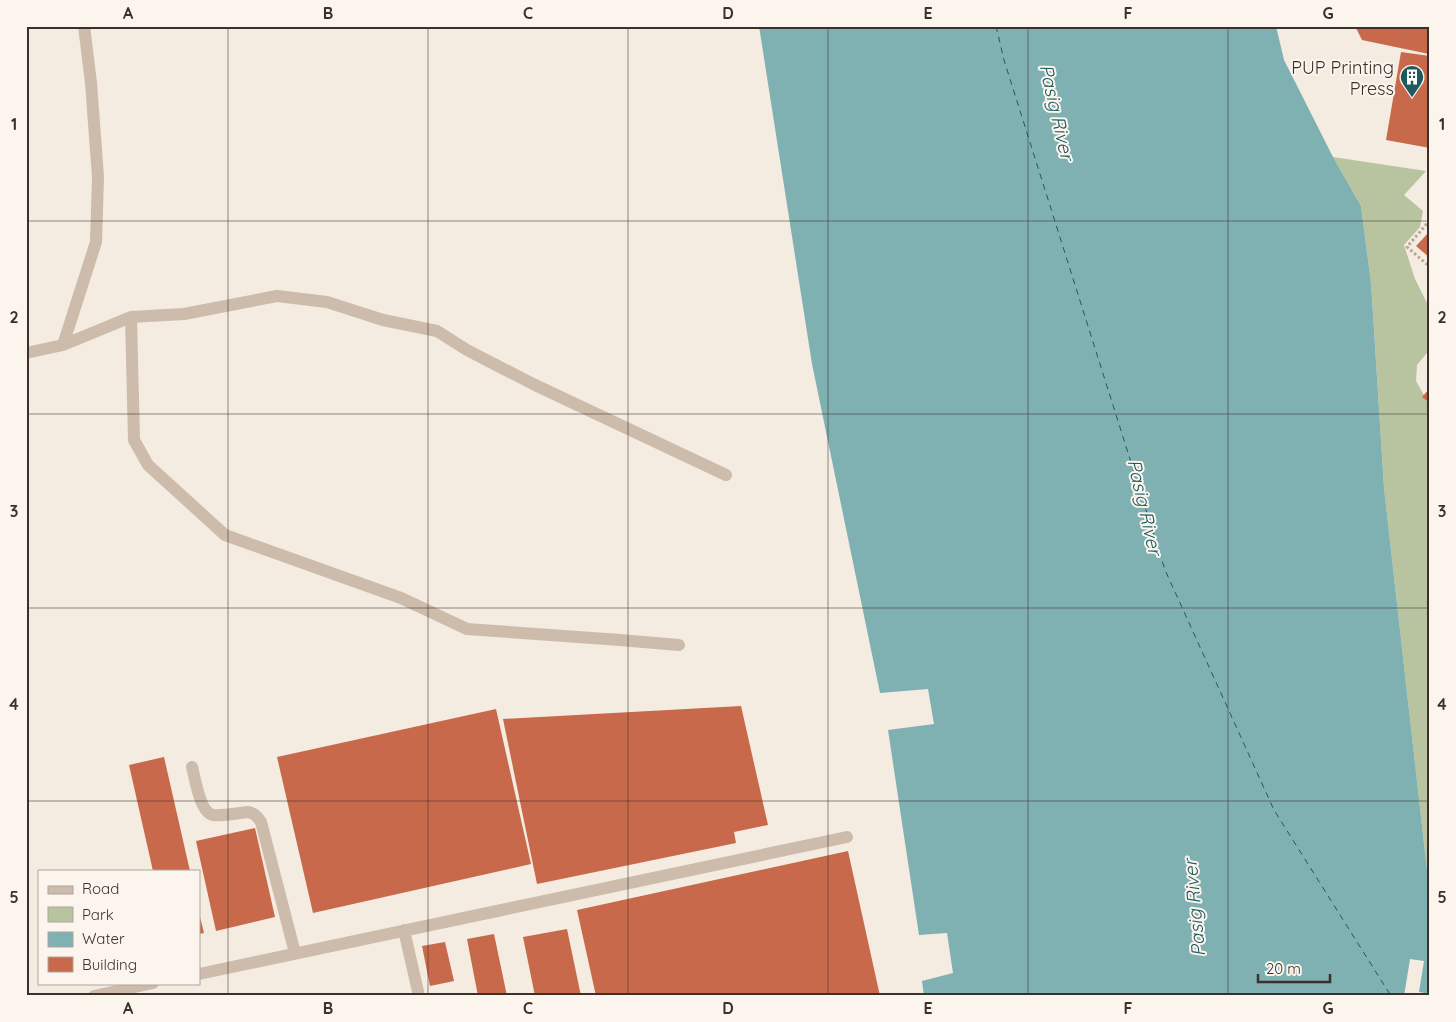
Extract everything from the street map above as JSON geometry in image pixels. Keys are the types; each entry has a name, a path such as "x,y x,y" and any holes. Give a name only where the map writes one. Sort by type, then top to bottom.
{"lane":[{"path":"64,345 96,242 98,176 84,26"},
{"path":"26,353 64,345 132,317 184,314 277,296 327,302 383,320 437,331 467,350 533,384 726,474"},
{"path":"132,317 134,440 148,465 225,535 401,598 467,629 679,645"},
{"path":"192,766 203,808 208,813 213,815 248,812 253,813 261,822 295,953"},
{"path":"200,974 847,837"},
{"path":"404,930 419,996"},
{"path":"94,996 148,984"}],"path":[{"path":"1430,220 1406,247 1430,267"}],"green space":[{"path":"1333,157 1426,171 1404,195 1423,211 1420,227 1404,245 1415,279 1430,309 1430,349 1417,365 1416,381 1430,406 1430,897 1384,488 1371,283 1361,206"}],"water":[{"name":"Pasig River","path":"759,26 1276,26 1284,60 1333,157 1361,206 1371,283 1384,488 1430,897 1430,996 924,996 922,981 953,973 947,933 919,935 888,730 934,724 928,689 880,693 812,364"}],"pier":[{"path":"1410,959 1424,961 1419,992 1430,994 1430,996 1404,996"}],"building":[{"path":"1355,26 1430,26 1429,54 1362,40"},
{"name":"PUP Printing Press","path":"1401,52 1430,56 1430,148 1386,140"},
{"path":"1430,231 1430,258 1416,246"},
{"path":"1430,388 1430,403 1422,397"},
{"path":"741,706 768,825 734,832 736,843 537,884 503,719"},
{"path":"496,709 531,864 313,913 277,757"},
{"path":"164,757 190,870 153,870 129,765"},
{"path":"255,828 275,917 216,931 196,841"},
{"path":"848,851 880,996 596,996 577,910"},
{"path":"200,917 204,933 200,934"},
{"path":"567,929 581,996 535,996 523,937"},
{"path":"494,934 507,996 478,996 467,939"},
{"path":"445,942 454,981 430,986 422,946"}],"ferry route":[{"path":"996,26 1004,60 1165,570 1274,810 1391,996"}],"place":[{"name":"PUP Printing Press","path":"1412,98"}]}
